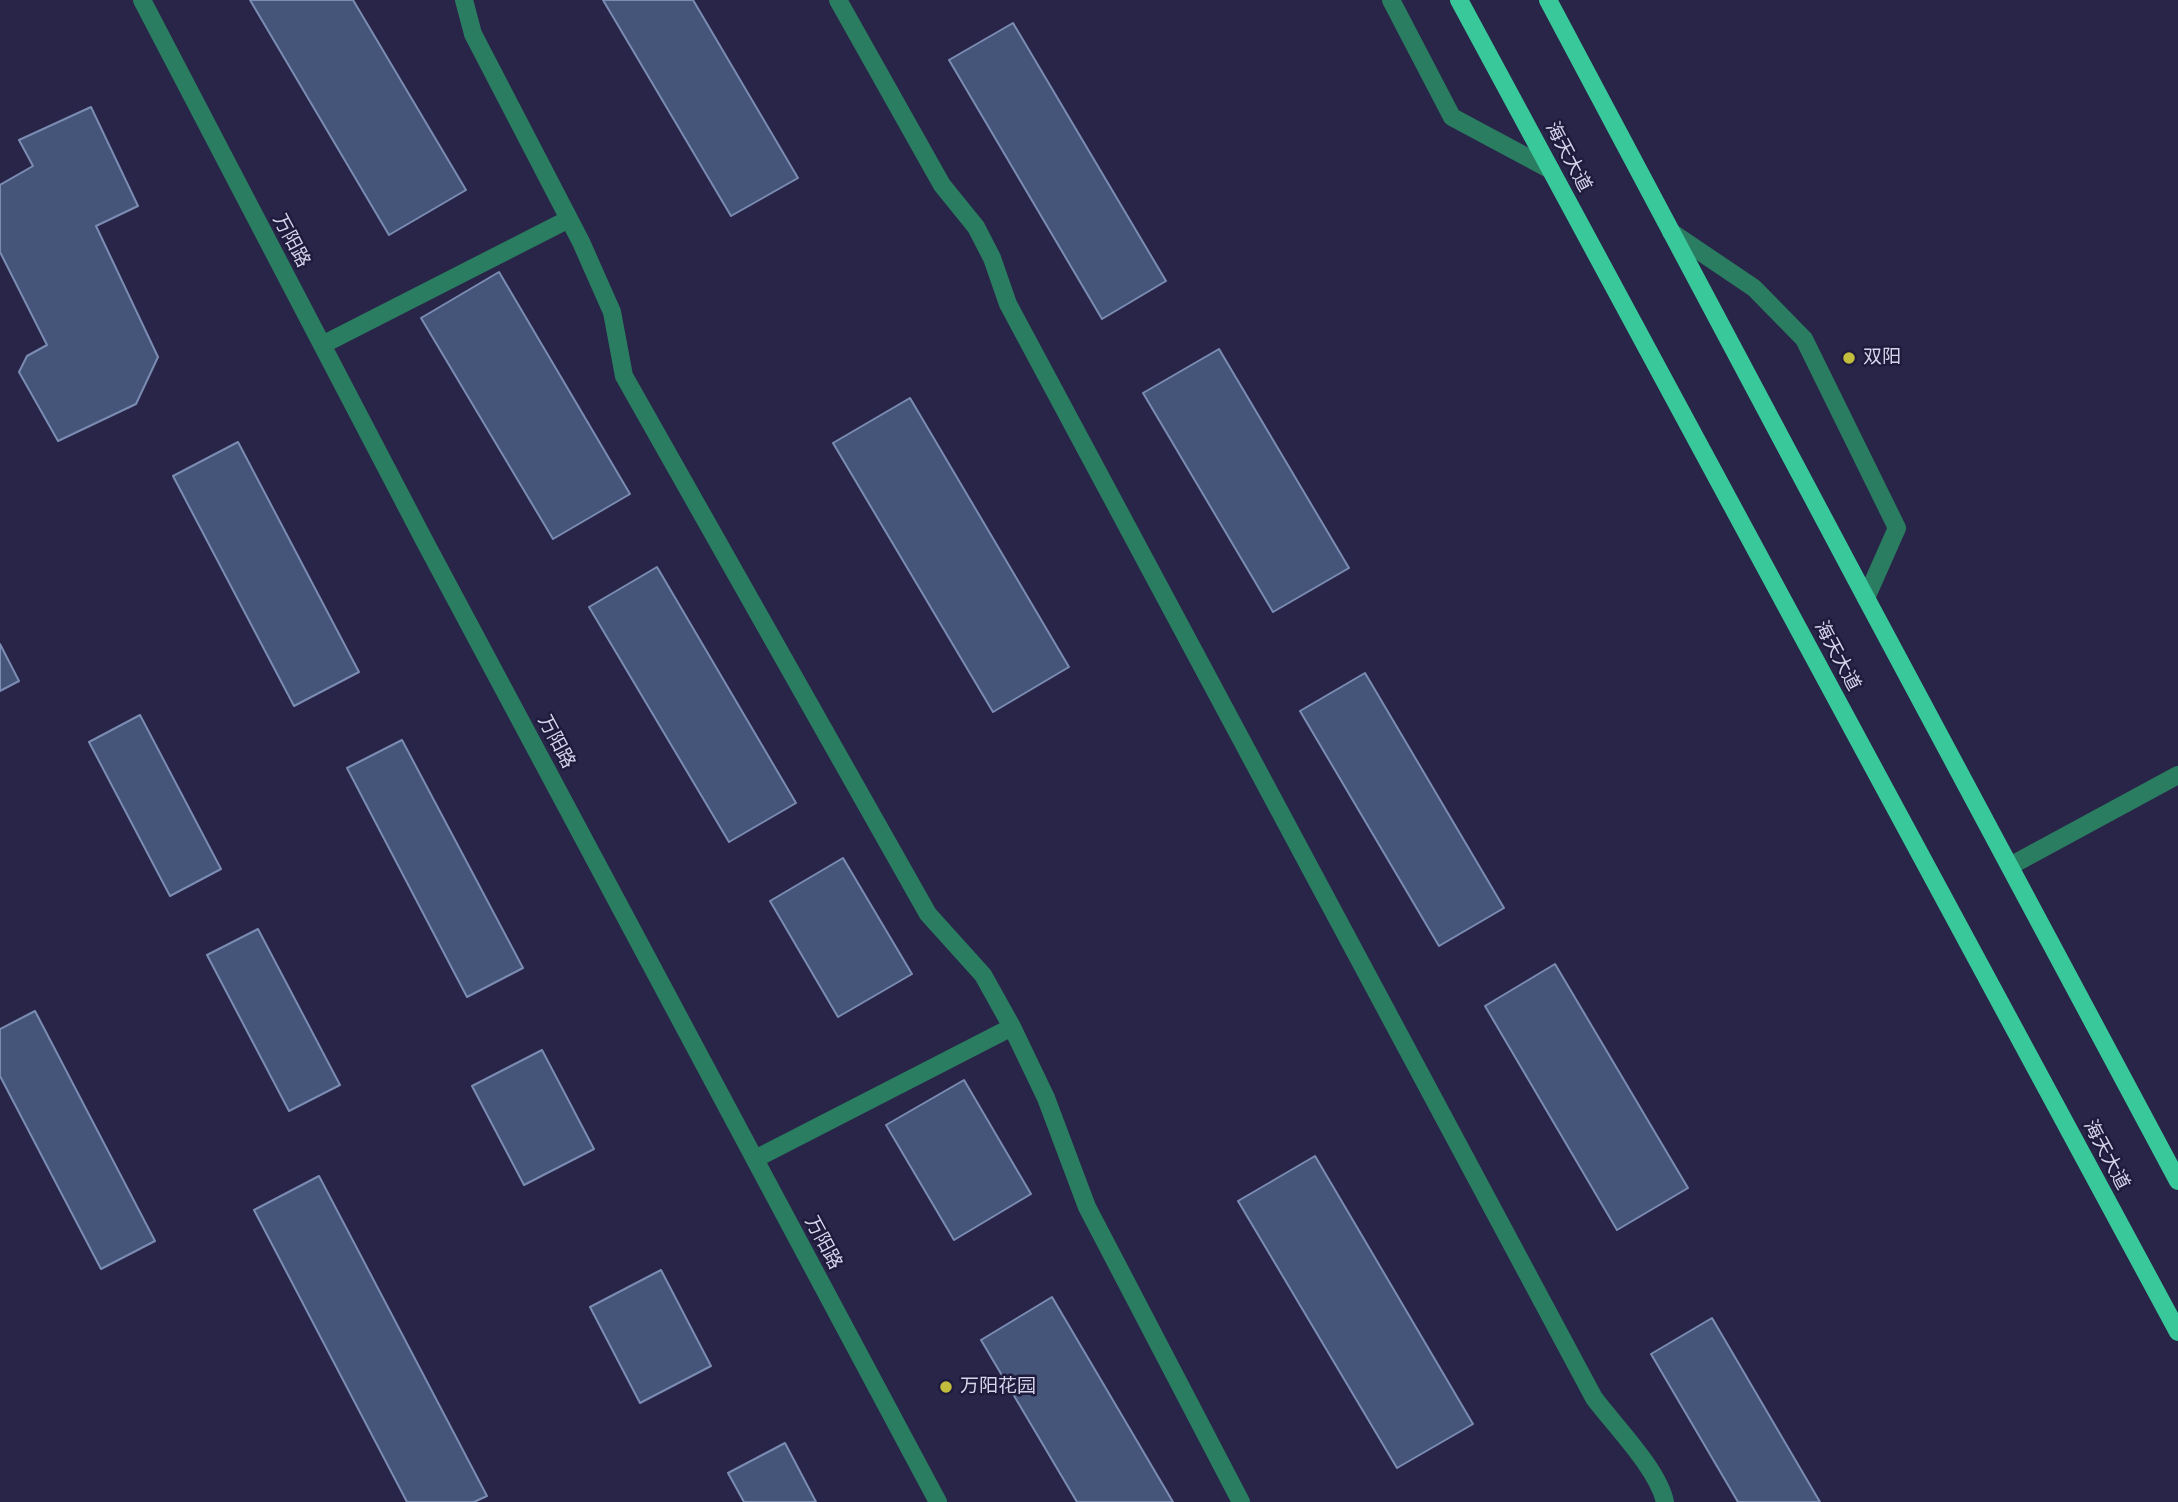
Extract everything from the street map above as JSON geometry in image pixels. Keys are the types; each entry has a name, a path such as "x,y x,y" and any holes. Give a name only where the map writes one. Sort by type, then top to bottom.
{"main road":[{"name":"海天大道","path":"1459,0 2178,1332"},
{"path":"1548,0 2178,1181"}],"street":[{"name":"万阳路","path":"142,0 424,540 938,1502"},
{"path":"464,0 472,34 569,219 612,312 624,376 928,914 983,975 1012,1027 1046,1098 1087,1206 1241,1502"},
{"path":"838,0 942,185 976,227 992,258 1008,304 1594,1398 1650,1468 1665,1502"},
{"path":"1391,0 1452,117 1551,170"},
{"path":"322,345 569,219"},
{"path":"1671,232 1754,288 1804,339 1897,528 1866,598"},
{"path":"2010,866 2178,775"},
{"path":"755,1159 1012,1027"}],"building":[{"path":"250,0 353,0 466,190 389,235"},
{"path":"603,0 693,0 798,178 731,216"},
{"path":"1013,23 1166,281 1102,319 949,60"},
{"path":"91,107 138,206 96,226 158,357 136,404 58,441 19,372 27,356 47,345 0,252 0,185 33,166 19,140"},
{"path":"499,272 630,494 553,539 421,318"},
{"path":"1219,349 1349,568 1273,612 1143,393"},
{"path":"910,398 1069,667 993,712 833,443"},
{"path":"238,442 359,672 294,706 173,476"},
{"path":"657,567 796,803 729,842 589,607"},
{"path":"0,644 19,681 0,691"},
{"path":"1365,673 1504,908 1439,946 1300,711"},
{"path":"140,715 221,869 170,896 89,742"},
{"path":"402,740 523,968 467,997 347,768"},
{"path":"843,858 912,974 838,1017 770,901"},
{"path":"258,929 340,1085 289,1111 207,955"},
{"path":"1555,964 1688,1188 1617,1230 1485,1006"},
{"path":"35,1011 155,1241 101,1269 0,1076 0,1029"},
{"path":"542,1050 594,1149 524,1185 472,1086"},
{"path":"964,1080 1031,1194 954,1240 886,1125"},
{"path":"1315,1156 1473,1424 1397,1468 1238,1201"},
{"path":"319,1176 487,1496 474,1502 407,1502 254,1210"},
{"path":"661,1270 711,1366 640,1403 590,1307"},
{"path":"1052,1297 1173,1502 1077,1502 981,1340"},
{"path":"1712,1318 1820,1502 1738,1502 1651,1354"},
{"path":"785,1443 816,1502 744,1502 728,1473"}],"place":[{"name":"双阳","path":"1849,358"},
{"name":"万阳花园","path":"946,1387"}]}
